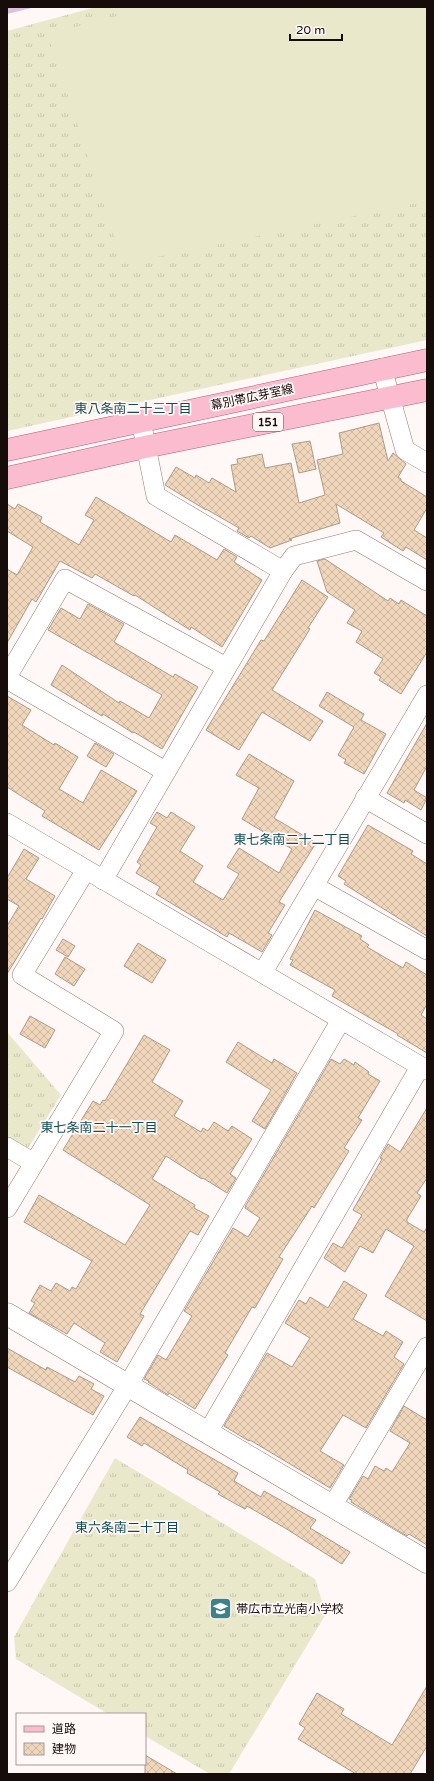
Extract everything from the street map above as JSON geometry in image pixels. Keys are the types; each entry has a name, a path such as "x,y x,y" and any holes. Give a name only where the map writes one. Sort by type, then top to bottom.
{"main road":[{"name":"幕別帯広芽室線","path":"7,450 382,368 427,360"},
{"name":"151","path":"7,478 145,447 427,390"}],"street":[{"path":"382,368 405,450 427,463"},
{"path":"141,421 156,496 283,571"},
{"path":"102,880 226,667 283,571 294,556 356,540 427,581"},
{"path":"166,771 7,678 65,579 226,667"},
{"path":"263,972 366,798 425,704"},
{"path":"366,798 427,834"},
{"path":"7,823 102,880 263,972 341,1020 424,1068 208,1432"},
{"path":"7,1208 114,1031 22,975 86,870"},
{"path":"314,886 427,950"},
{"path":"7,1582 128,1385 341,1020"},
{"path":"7,1148 34,1163"},
{"path":"7,1314 333,1505 427,1562"},
{"path":"333,1505 427,1347"}],"green space":[{"path":"96,7 427,7 427,340 7,431 7,31"},
{"path":"152,7 427,7 427,201 123,264 48,34"},
{"path":"7,1032 61,1095 28,1148 7,1136"},
{"name":"帯広市立光南小学校","path":"115,1458 315,1579 326,1614 229,1774 210,1774 146,1737 146,1713 106,1713 16,1659 14,1637"}],"shaded area":[{"path":"7,7 35,7 7,14"}],"building":[{"path":"379,423 388,461 393,453 406,464 398,477 401,481 427,497 427,508 414,530 427,538 427,560 406,547 403,551 381,537 384,533 336,504 340,523 289,539 292,540 270,548 251,536 249,538 237,531 239,528 165,485 176,467 195,478 196,475 209,483 212,478 236,492 231,465 238,464 237,459 262,454 265,468 291,463 299,503 325,495 317,460 343,454 339,433"},
{"path":"310,441 316,469 299,473 292,444"},
{"path":"96,497 171,542 175,535 217,560 224,549 237,557 234,562 262,580 222,647 191,627 190,630 135,595 134,596 95,574 92,578 60,561 36,602 32,599 7,643 7,569 17,575 33,547 7,531 7,504 15,509 18,504 42,517 40,522 79,545 94,520 85,515"},
{"path":"325,559 388,601 390,598 399,604 401,600 427,616 427,652 401,694 379,680 381,677 374,673 383,659 356,642 362,631 347,623 355,610 327,592 317,561"},
{"path":"302,580 328,597 272,690 323,721 310,741 262,712 239,750 206,730 261,640 264,641"},
{"path":"88,604 124,624 114,642 173,677 175,674 198,687 162,749 103,714 102,716 51,685 62,665 119,703 120,701 149,718 162,695 48,630 61,608 80,619"},
{"path":"327,692 364,714 361,720 386,734 364,774 344,763 346,760 338,755 354,727 319,706"},
{"path":"7,696 31,710 22,725 54,745 55,743 78,757 59,789 83,803 101,770 137,791 99,850 42,816 45,811 7,787"},
{"path":"427,723 427,766 414,790 427,798 421,810 405,800 404,803 387,793"},
{"path":"95,743 114,754 106,767 87,756"},
{"path":"249,754 294,781 274,818 316,843 279,902 285,905 268,933 272,935 262,952 229,933 227,937 156,894 160,887 136,873 141,865 137,862 157,827 150,823 157,812 167,818 171,812 195,827 180,851 203,866 193,882 223,900 239,874 227,867 239,848 279,873 292,849 242,819 259,788 236,775"},
{"path":"368,825 413,851 411,854 427,864 427,936 344,884 346,881 338,876"},
{"path":"24,849 39,858 26,879 55,896 7,974 7,926 19,906 7,899 7,878"},
{"path":"315,910 362,936 360,939 369,945 367,947 403,968 406,962 427,975 427,1004 421,1015 427,1019 427,1053 397,1035 398,1034 332,996 335,990 290,965 293,960 290,959"},
{"path":"63,939 75,946 68,957 56,950"},
{"path":"138,943 166,960 152,983 124,966"},
{"path":"65,957 85,969 74,986 55,974"},
{"path":"30,1016 55,1030 45,1048 20,1034"},
{"path":"144,1035 170,1050 152,1082 183,1101 174,1116 201,1132 203,1128 208,1131 214,1122 228,1131 232,1126 252,1139 230,1174 236,1178 227,1193 166,1156 152,1179 195,1205 194,1208 209,1216 198,1235 190,1231 140,1314 144,1316 117,1362 100,1352 105,1343 74,1323 67,1334 29,1313 35,1303 31,1301 40,1285 51,1291 56,1283 70,1291 72,1287 76,1289 92,1261 24,1222 39,1195 125,1245 150,1205 63,1150 93,1101 100,1105 103,1100 105,1101"},
{"path":"238,1042 272,1063 274,1059 297,1073 265,1129 252,1121 271,1090 226,1062"},
{"path":"331,1059 340,1064 344,1059 354,1065 355,1062 369,1072 368,1074 380,1081 358,1118 362,1120 344,1148 349,1151 314,1208 312,1206 279,1257 283,1259 255,1308 252,1307 225,1353 228,1355 195,1409 169,1393 168,1395 144,1379 158,1355 166,1360 192,1316 184,1311 233,1228 248,1237 260,1218 245,1208 246,1205"},
{"path":"427,1108 427,1178 417,1193 421,1196 407,1219 407,1222 424,1232 427,1227 427,1321 385,1296 414,1246 386,1229 373,1253 360,1246 345,1272 324,1258 333,1243 342,1248 362,1215 353,1210 382,1159 380,1158 388,1144 400,1152"},
{"path":"344,1281 367,1295 353,1319 383,1336 386,1331 403,1342 394,1357 404,1364 366,1428 343,1415 320,1451 344,1465 330,1488 224,1426 267,1353 292,1367 310,1338 285,1323 299,1300 306,1304 310,1297 328,1308"},
{"path":"7,1348 46,1370 47,1367 75,1382 79,1376 94,1384 91,1389 104,1396 93,1415 7,1367"},
{"path":"404,1406 427,1420 427,1545 409,1534 407,1536 351,1502 352,1500 349,1499 363,1476 368,1479 375,1466 384,1471 386,1468 392,1472 410,1443 390,1431"},
{"path":"140,1417 238,1473 234,1481 261,1497 264,1491 316,1520 310,1528 350,1552 342,1564 247,1506 245,1509 218,1494 220,1492 187,1473 188,1470 144,1443 142,1446 127,1437"},
{"path":"427,1686 427,1746 410,1774 356,1774 298,1739 305,1728 299,1724 317,1693 344,1709 341,1714 392,1745"},
{"path":"146,1756 177,1774 145,1774"}],"place":[{"name":"帯広市立光南小学校","path":"220,1609"}],"district":[{"name":"東八条南二十三丁目","path":"133,409"},
{"name":"東七条南二十二丁目","path":"292,840"},
{"name":"東七条南二十一丁目","path":"99,1128"},
{"name":"東六条南二十丁目","path":"127,1528"}]}
